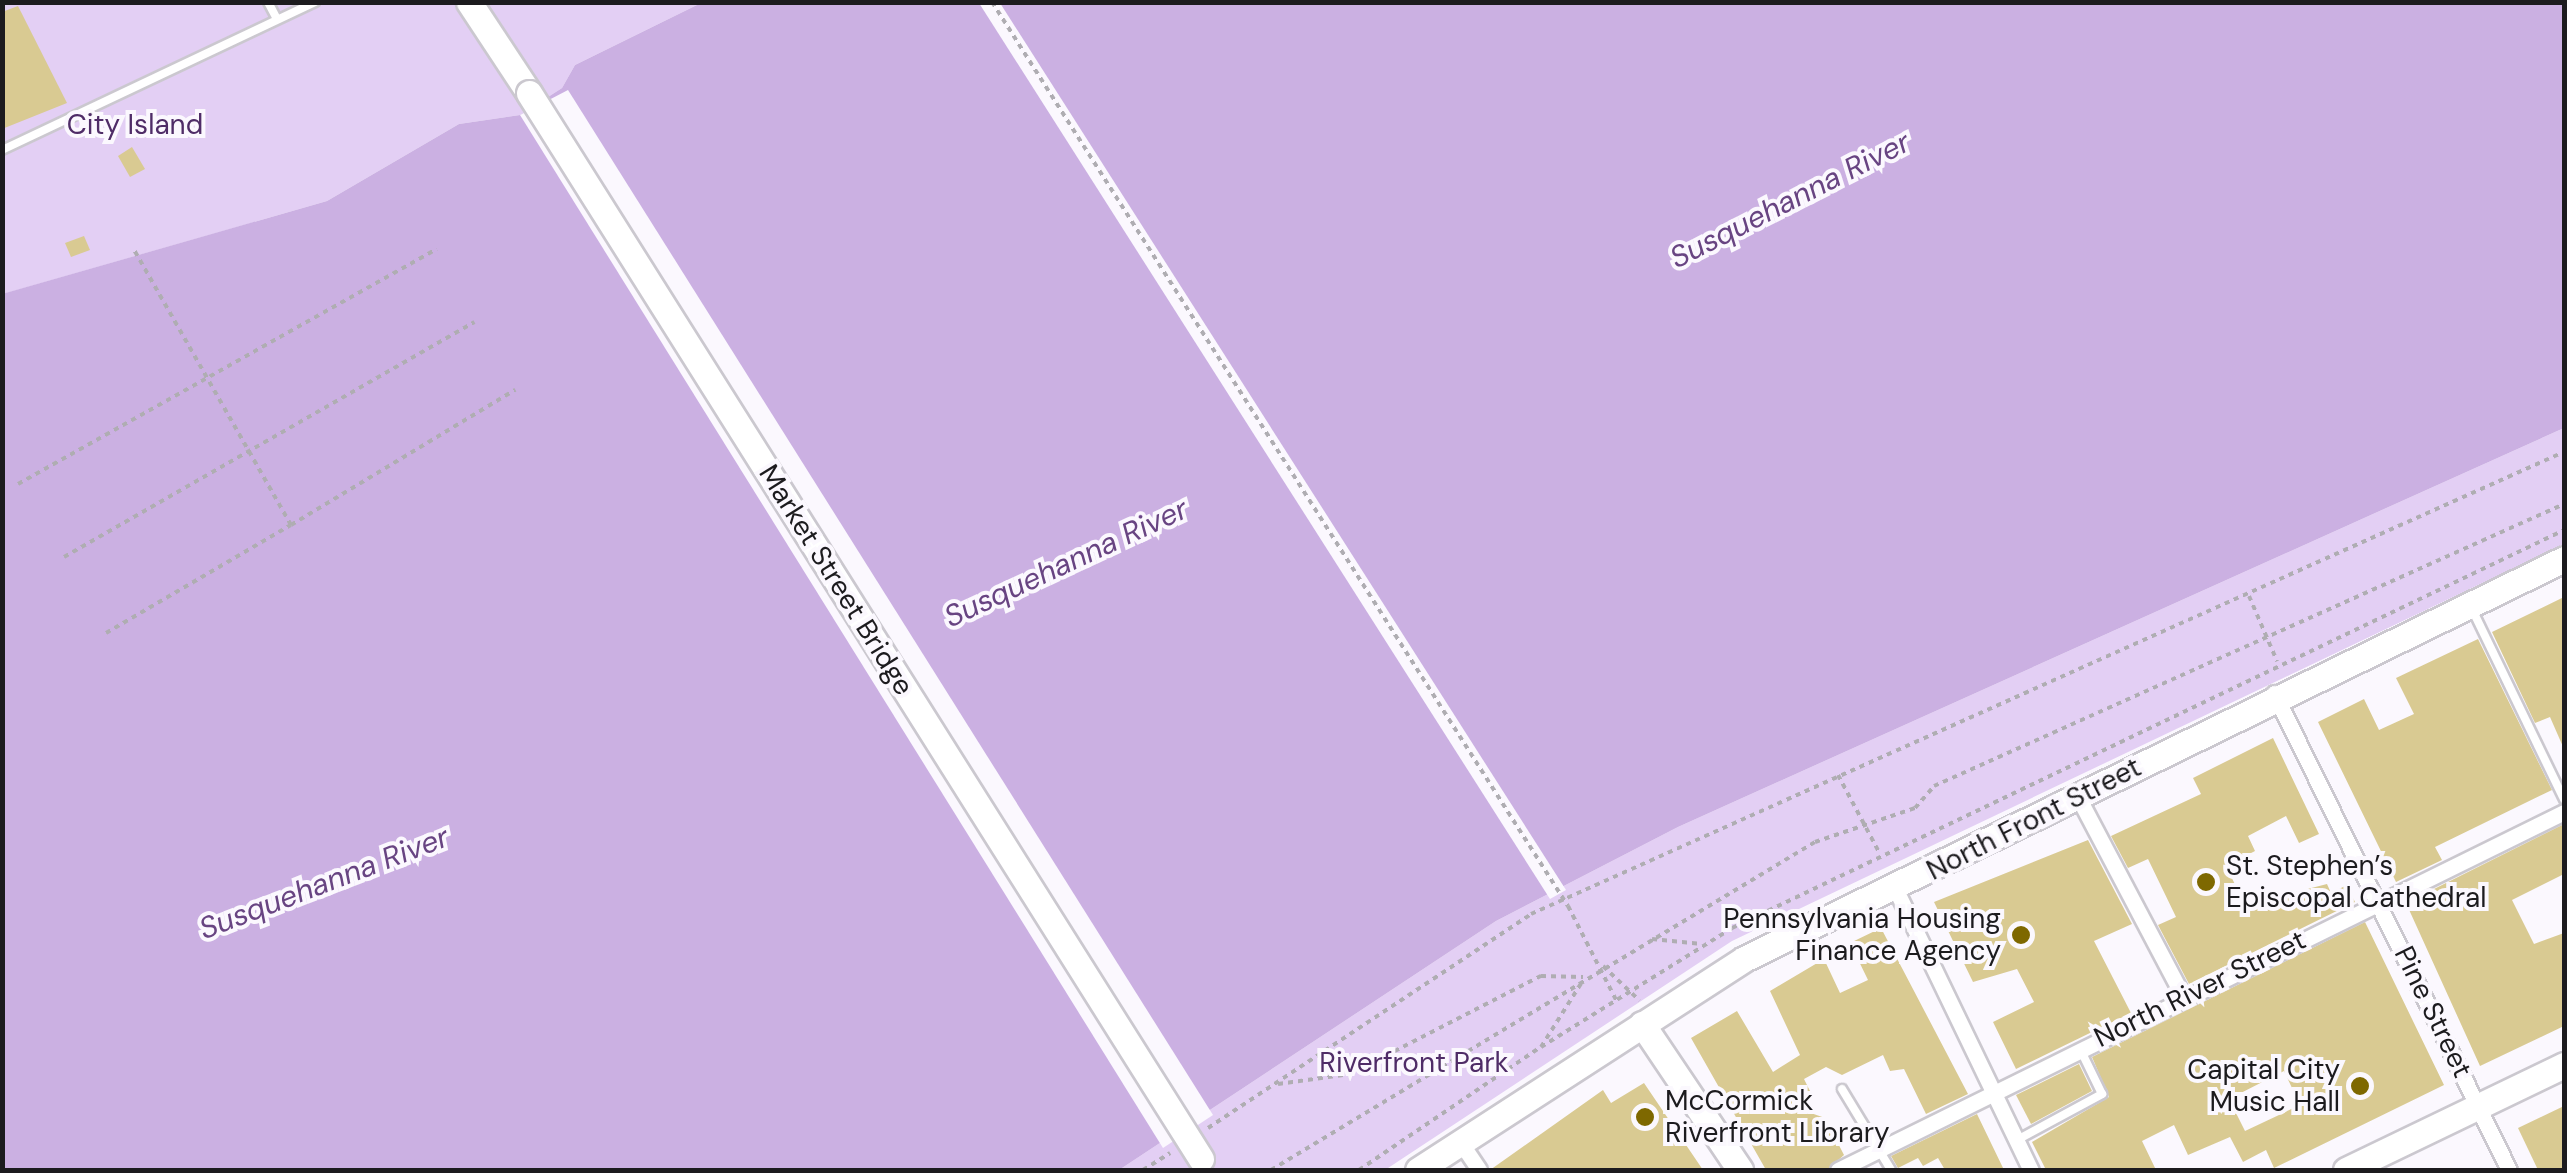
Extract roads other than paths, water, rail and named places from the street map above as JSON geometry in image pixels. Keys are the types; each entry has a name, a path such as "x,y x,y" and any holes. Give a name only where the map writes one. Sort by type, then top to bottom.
{"main road":[{"name":"Market Street Bridge","path":"469,2 1204,1165"},
{"name":"North Front Street","path":"1418,1170 1461,1144 1641,1012 1744,959 1896,890 2274,693 2564,559"},
{"path":"1641,1012 1740,1170"},
{"path":"2346,1170 2564,1065"}],"street":[{"name":"Pine Street","path":"2274,693 2510,1170"},
{"path":"2078,796 2184,998"},
{"name":"North River Street","path":"1838,1170 2079,1047 2564,812"},
{"path":"1896,890 2031,1170"},
{"path":"1461,1144 1479,1170"}],"lane":[{"path":"268,2 277,19"},
{"path":"2,150 315,2"},
{"path":"2470,605 2564,799"},
{"path":"2016,1140 2102,1094 2079,1047"},
{"path":"1842,1089 1891,1170"}],"water":[{"name":"Susquehanna River","path":"701,3 2564,3 2564,428 1678,827 1496,921 1119,1170 3,1170 2,294 327,201 459,124 520,115 562,88 575,65"}],"place":[{"name":"St. Stephen’s Episcopal Cathedral","path":"2206,882"},
{"name":"Pennsylvania Housing Finance Agency","path":"2021,935"},
{"name":"Capital City Music Hall","path":"2360,1086"},
{"name":"McCormick Riverfront Library","path":"1645,1117"}],"park label":[{"name":"City Island","path":"135,125"},
{"name":"Riverfront Park","path":"1414,1063"}]}
